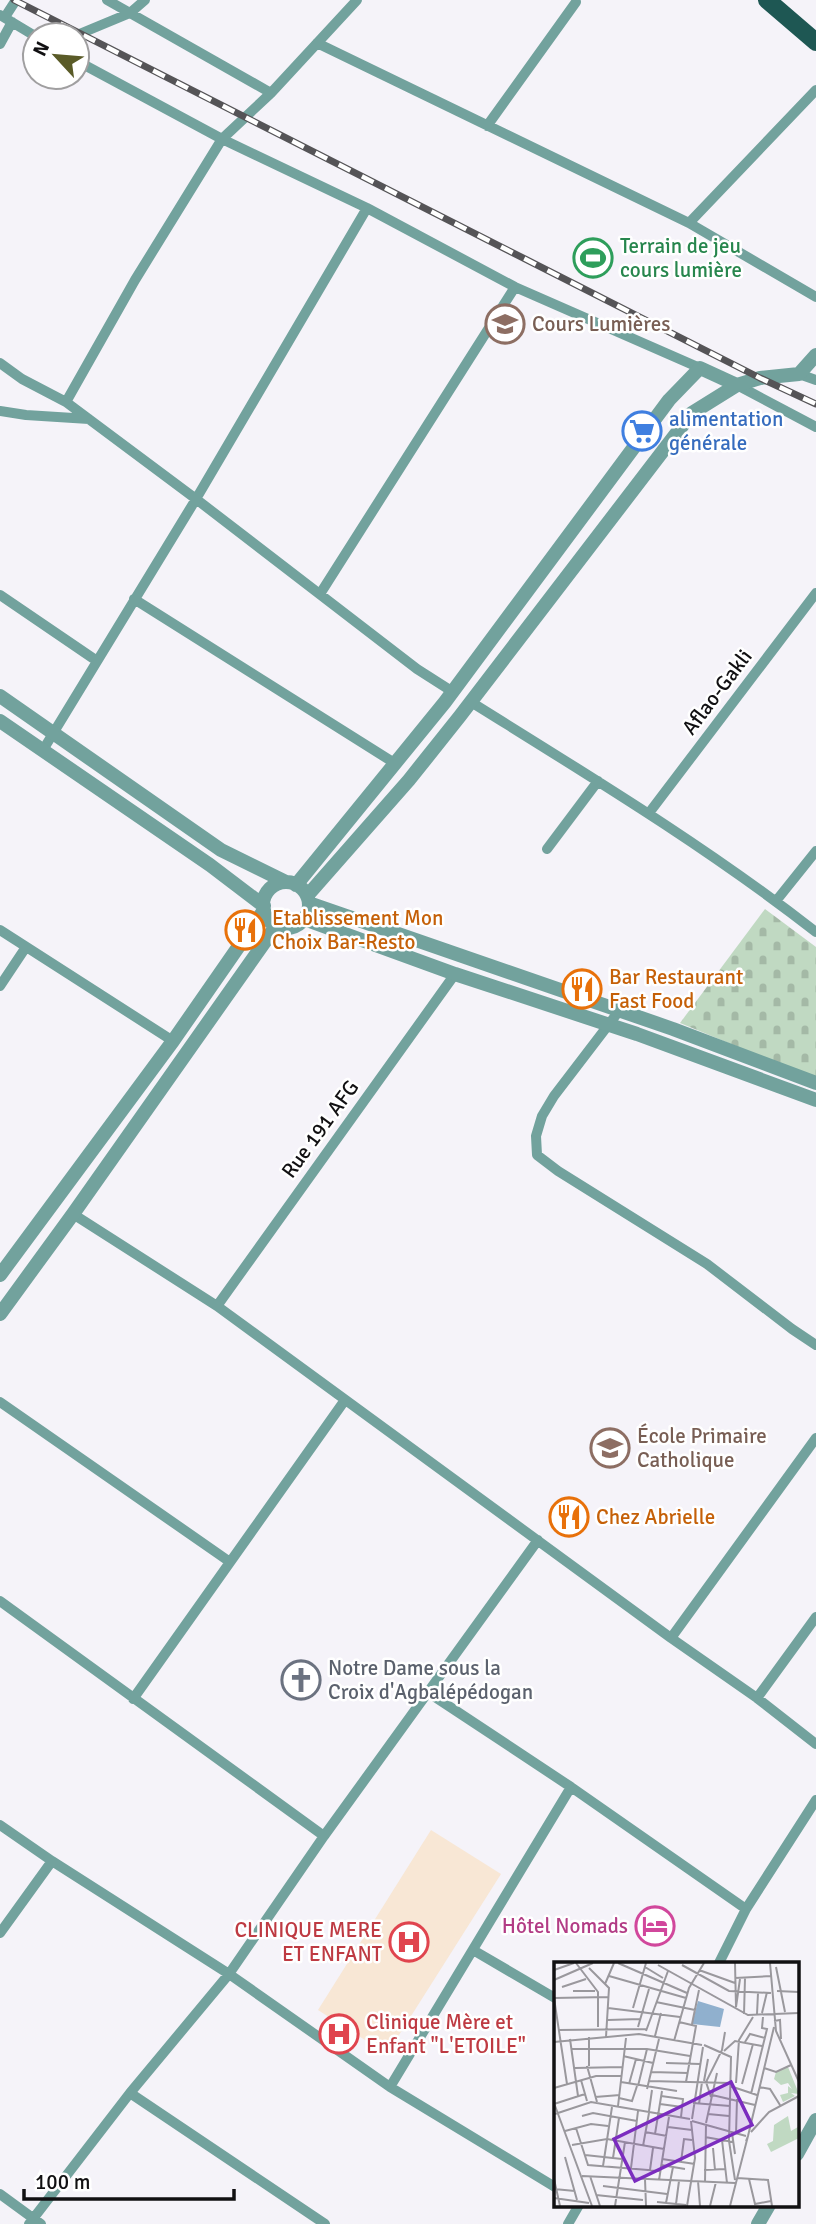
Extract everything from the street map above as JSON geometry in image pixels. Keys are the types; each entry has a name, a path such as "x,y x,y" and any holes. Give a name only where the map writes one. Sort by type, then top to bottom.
{"main road":[{"path":"767,0 816,42"}],"street":[{"path":"0,44 6,18 16,0"},
{"path":"107,0 271,93"},
{"path":"91,29 130,13 145,0"},
{"path":"66,402 135,280 222,139 271,93 357,0"},
{"path":"487,126 576,2"},
{"path":"6,18 21,27"},
{"path":"317,43 689,223 816,297"},
{"path":"91,69 222,139 367,208 515,287 737,385 816,427"},
{"path":"689,223 816,90"},
{"path":"43,750 196,499 367,208"},
{"path":"320,594 515,287"},
{"path":"799,374 816,355"},
{"path":"0,363 22,379 66,402 417,669 453,692"},
{"path":"700,368 669,400 453,692 396,764 291,883 277,884 270,889 265,897 264,908 268,919 276,926 296,926 304,919 308,912 308,899 471,702 692,413 737,385 760,378 799,374 816,380"},
{"path":"0,411 89,419"},
{"name":"Aflao-Gakli","path":"649,813 816,593"},
{"path":"0,595 97,661"},
{"path":"134,599 396,764"},
{"path":"0,696 221,850 291,883 308,899 816,1083"},
{"path":"471,702 649,813 816,932"},
{"path":"0,721 210,865 264,908"},
{"path":"547,849 598,781"},
{"path":"776,901 816,851"},
{"path":"0,1275 173,1041 264,908"},
{"path":"304,919 816,1100"},
{"path":"0,1314 276,926"},
{"path":"0,930 173,1041"},
{"path":"0,986 26,947"},
{"name":"Rue 191 AFG","path":"217,1306 455,974"},
{"path":"619,1011 541,1116 536,1136 537,1155 558,1171 707,1264 816,1345"},
{"path":"73,1214 217,1306 757,1698 816,1744"},
{"path":"133,1699 345,1400"},
{"path":"0,1402 230,1562"},
{"path":"671,1638 816,1438"},
{"path":"0,2194 34,2222 130,2093 229,1975 324,1836 538,1541"},
{"path":"0,1601 324,1836"},
{"path":"757,1698 816,1617"},
{"path":"429,1693 571,1787 746,1909"},
{"path":"390,2087 571,1787"},
{"path":"720,1962 746,1909 816,1800"},
{"path":"0,1825 229,1975 390,2087 554,2185"},
{"path":"0,1933 52,1861"},
{"path":"472,1950 554,1997"},
{"path":"130,2093 325,2224"},
{"path":"798,2152 816,2120"},
{"path":"568,2224 578,2206"},
{"path":"758,2224 768,2206"}],"shaded area":[{"name":"CLINIQUE MERE ET ENFANT","path":"431,1830 501,1874 387,2054 318,2010"}],"green space":[{"path":"765,909 816,947 816,1079 680,1023"}],"railway":[{"path":"14,0 816,404"}],"place":[{"name":"Terrain de jeu cours lumière","path":"593,258"},
{"name":"Cours Lumières","path":"505,324"},
{"name":"alimentation générale","path":"642,431"},
{"name":"Etablissement Mon Choix Bar-Resto","path":"245,930"},
{"name":"Bar Restaurant Fast Food","path":"582,989"},
{"name":"École Primaire Catholique","path":"610,1448"},
{"name":"Chez Abrielle","path":"569,1517"},
{"name":"Notre Dame sous la Croix d'Agbalépédogan","path":"301,1680"},
{"name":"Hôtel Nomads","path":"655,1926"},
{"name":"CLINIQUE MERE ET ENFANT","path":"409,1942"},
{"name":"Clinique Mère et Enfant \"L'ETOILE\"","path":"339,2034"}]}
